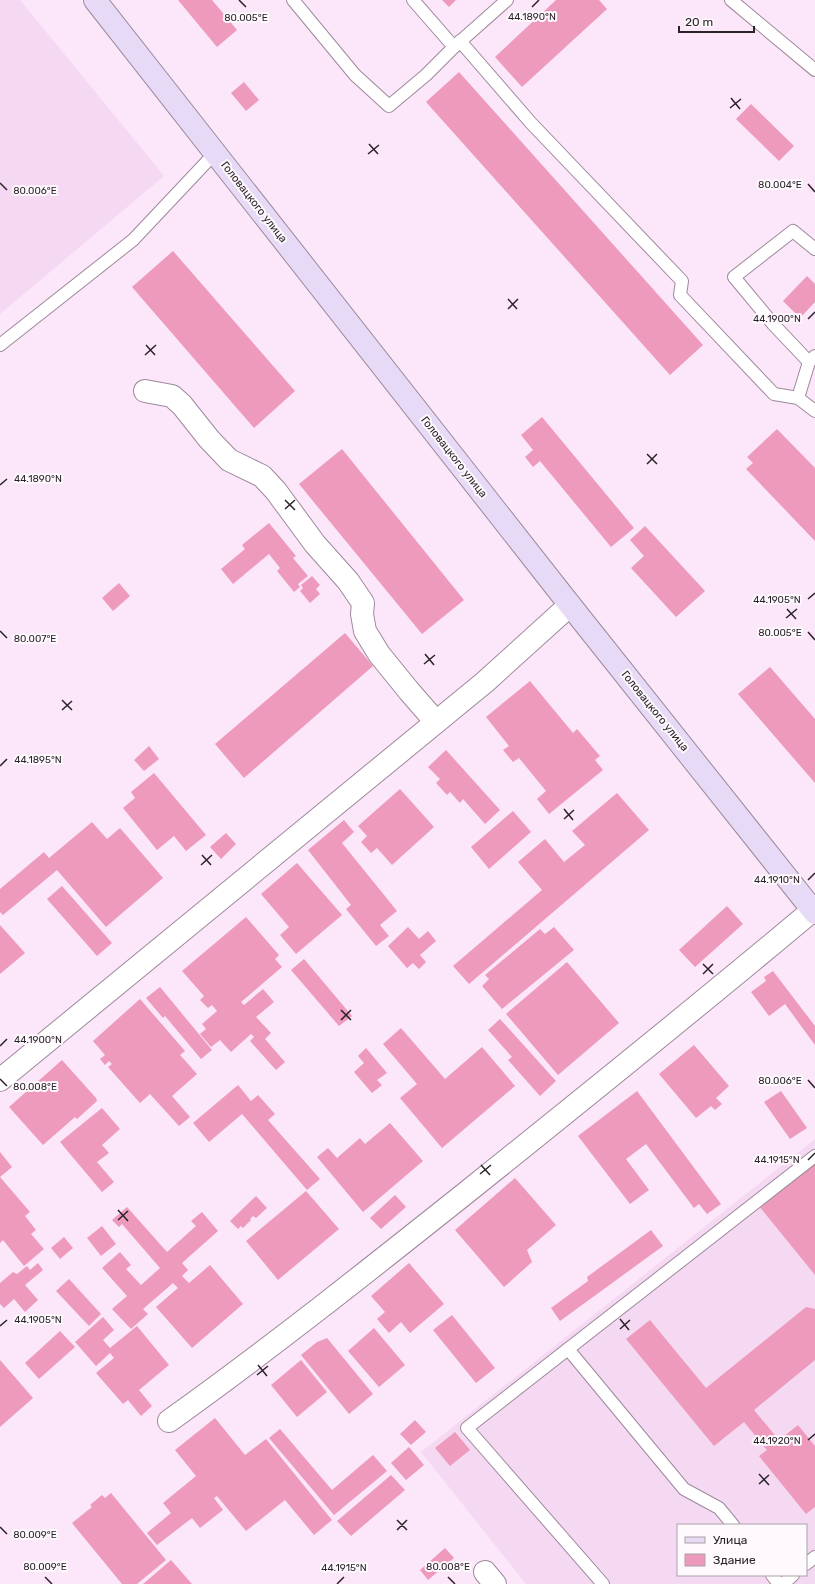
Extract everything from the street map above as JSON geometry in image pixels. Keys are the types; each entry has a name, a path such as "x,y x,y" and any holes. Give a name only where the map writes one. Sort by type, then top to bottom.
{"main road":[{"name":"Головацкого улица","path":"95,0 570,605 814,911"}],"street":[{"path":"146,391 172,396 182,405 209,439 229,460 262,476 276,491 315,544 348,581 363,602 362,614 365,631 379,654 436,722"},
{"path":"0,1080 485,682 570,605"},
{"path":"169,1421 363,1275 531,1141 814,911"}],"lane":[{"path":"293,0 355,75 389,106 426,75 457,44 507,0"},
{"path":"413,0 457,44 682,281 680,295 774,394 798,398 815,411"},
{"path":"731,0 815,70"},
{"path":"0,345 133,240 215,153"},
{"path":"798,398 812,359 773,324 734,277 793,231 815,249"},
{"path":"603,1584 467,1428 815,1156"},
{"path":"568,1349 684,1489 719,1508 732,1524"},
{"path":"807,1563 815,1557"},
{"path":"773,1576 781,1584 792,1576"}],"shaded area":[{"path":"0,0 20,0 164,176 0,314"},
{"path":"815,1139 815,1584 526,1584 421,1452"}],"building":[{"path":"178,0 212,0 237,30 217,47"},
{"path":"442,0 456,0 449,7"},
{"path":"556,0 599,0 607,9 522,87 495,57"},
{"path":"459,72 703,345 670,375 426,102"},
{"path":"244,82 259,100 246,111 231,93"},
{"path":"751,104 794,146 779,161 736,119"},
{"path":"173,251 295,391 254,428 132,287"},
{"path":"807,276 815,284 815,302 800,318 783,301"},
{"path":"542,417 634,528 611,547 540,461 533,467 525,457 533,450 521,435"},
{"path":"777,429 815,468 815,541 746,469 753,463 747,457"},
{"path":"342,449 464,600 422,634 299,484"},
{"path":"269,523 296,556 293,558 308,576 298,584 300,587 294,592 277,571 280,568 269,554 233,584 221,569 245,549 242,545"},
{"path":"645,526 705,591 676,617 631,568 644,556 630,540"},
{"path":"312,576 320,585 316,589 320,594 310,603 300,591 303,588 301,585"},
{"path":"119,583 130,596 113,611 102,598"},
{"path":"345,633 373,666 244,778 215,744"},
{"path":"770,667 815,719 815,783 738,694"},
{"path":"530,681 573,733 577,729 600,756 595,760 603,770 549,814 537,799 546,791 519,758 513,762 503,750 509,746 486,717"},
{"path":"149,746 159,759 144,771 134,760"},
{"path":"446,750 500,810 485,824 463,799 460,803 450,792 447,795 436,783 440,779 428,767"},
{"path":"154,773 206,835 186,851 174,836 157,850 123,808 135,798 131,792"},
{"path":"400,789 434,827 392,865 377,848 371,853 361,842 367,836 358,826"},
{"path":"617,793 649,830 469,984 453,966 542,890 518,862 545,839 564,862 585,845 572,831"},
{"path":"513,811 531,832 489,869 471,847"},
{"path":"344,820 354,832 342,843 397,911 380,925 389,936 376,946 346,909 351,905 308,850"},
{"path":"92,822 107,839 120,828 163,878 106,927 57,870 3,915 0,912 0,889 44,852 49,858"},
{"path":"226,833 236,844 221,859 210,847"},
{"path":"297,863 342,915 296,954 280,935 289,927 261,894"},
{"path":"62,886 112,943 97,956 47,899"},
{"path":"727,906 743,924 695,967 679,950"},
{"path":"246,917 279,955 275,959 282,967 241,1002 244,1005 263,989 274,1002 256,1017 271,1033 265,1039 285,1062 276,1070 250,1041 254,1037 251,1034 231,1052 220,1040 211,1047 200,1034 206,1029 202,1024 217,1011 212,1005 208,1008 200,1000 204,996 182,971"},
{"path":"0,925 25,953 0,974"},
{"path":"408,927 419,939 428,931 436,941 420,955 426,962 419,969 413,963 407,968 388,946"},
{"path":"554,927 574,950 502,1009 482,986 489,979 485,975 540,929 545,934"},
{"path":"304,959 352,1016 339,1026 291,970"},
{"path":"567,962 619,1023 558,1075 506,1014"},
{"path":"773,971 815,1026 815,1045 785,1004 769,1016 751,992 766,981 764,977"},
{"path":"160,987 212,1050 201,1059 165,1016 163,1018 146,998"},
{"path":"140,999 185,1051 180,1055 197,1074 172,1096 190,1117 179,1126 150,1094 140,1103 108,1067 112,1064 109,1061 105,1065 100,1059 105,1055 93,1041"},
{"path":"500,1019 556,1081 540,1096 508,1060 512,1057 488,1030"},
{"path":"401,1028 445,1079 482,1047 515,1086 442,1148 400,1098 417,1084 383,1044"},
{"path":"694,1045 729,1086 716,1098 722,1104 715,1110 711,1106 696,1118 659,1074"},
{"path":"366,1048 387,1073 377,1080 382,1085 372,1093 354,1072 364,1063 358,1056"},
{"path":"62,1060 97,1101 77,1119 75,1117 43,1145 9,1107"},
{"path":"238,1085 251,1101 258,1095 275,1114 268,1120 320,1179 307,1190 242,1114 209,1142 193,1123"},
{"path":"637,1091 721,1204 707,1214 699,1204 694,1208 646,1144 626,1159 649,1190 630,1204 578,1136"},
{"path":"781,1091 807,1128 790,1139 764,1102"},
{"path":"102,1108 120,1129 102,1145 109,1153 97,1162 114,1182 102,1192 60,1142"},
{"path":"390,1123 423,1161 363,1212 317,1157 328,1148 337,1158 360,1138 365,1144"},
{"path":"0,1152 12,1167 0,1177"},
{"path":"815,1160 815,1275 759,1206"},
{"path":"0,1177 30,1212 25,1216 36,1230 31,1234 44,1249 24,1266 3,1240 0,1243"},
{"path":"515,1178 556,1225 527,1250 532,1262 504,1287 455,1230"},
{"path":"306,1191 339,1229 278,1280 246,1241"},
{"path":"395,1195 406,1207 381,1229 370,1218"},
{"path":"256,1196 267,1208 256,1218 253,1216 243,1228 241,1226 238,1229 230,1221"},
{"path":"127,1207 167,1252 196,1226 191,1221 202,1212 218,1231 182,1263 188,1270 182,1276 189,1283 210,1265 243,1304 192,1348 156,1307 178,1288 173,1283 143,1309 148,1314 131,1329 112,1309 127,1296 102,1268 120,1252 131,1265 126,1269 141,1285 160,1268 122,1224 119,1227 112,1220"},
{"path":"102,1226 116,1244 101,1256 87,1238"},
{"path":"651,1230 663,1246 560,1321 551,1308 588,1281 587,1277"},
{"path":"64,1237 73,1248 60,1259 51,1248"},
{"path":"38,1263 43,1270 25,1285 38,1300 25,1312 14,1299 4,1308 0,1304 0,1283 13,1272 17,1274 27,1266 30,1270"},
{"path":"409,1263 444,1304 410,1333 401,1322 389,1333 377,1319 385,1312 371,1296"},
{"path":"69,1279 101,1314 89,1326 56,1291"},
{"path":"806,1307 815,1309 815,1360 754,1410 779,1440 798,1425 815,1446 815,1507 806,1514 759,1456 767,1450 744,1422 714,1446 626,1339 650,1320 706,1388"},
{"path":"452,1315 495,1368 476,1383 433,1330"},
{"path":"103,1317 114,1330 103,1340 110,1348 137,1326 169,1365 139,1390 152,1406 141,1416 128,1400 123,1404 96,1373 114,1358 110,1353 96,1366 75,1342"},
{"path":"374,1328 405,1365 379,1387 348,1351"},
{"path":"60,1331 75,1347 39,1379 25,1363"},
{"path":"327,1338 373,1394 349,1414 301,1355 317,1342"},
{"path":"0,1360 33,1398 0,1427"},
{"path":"301,1360 327,1392 297,1417 271,1385"},
{"path":"215,1418 245,1455 266,1439 332,1520 314,1535 285,1500 246,1531 217,1496 214,1498 223,1510 200,1528 192,1518 157,1545 147,1533 171,1513 163,1503 196,1476 175,1450"},
{"path":"415,1420 426,1432 411,1445 400,1434"},
{"path":"280,1429 332,1490 373,1455 387,1471 334,1515 269,1438"},
{"path":"455,1432 470,1450 450,1466 435,1448"},
{"path":"409,1447 424,1465 406,1480 391,1463"},
{"path":"391,1475 405,1490 351,1536 337,1521"},
{"path":"111,1493 166,1560 137,1584 122,1584 72,1523 92,1507 90,1505 102,1495 105,1498"},
{"path":"445,1548 454,1558 428,1580 420,1570"},
{"path":"171,1560 192,1584 143,1584"}]}
